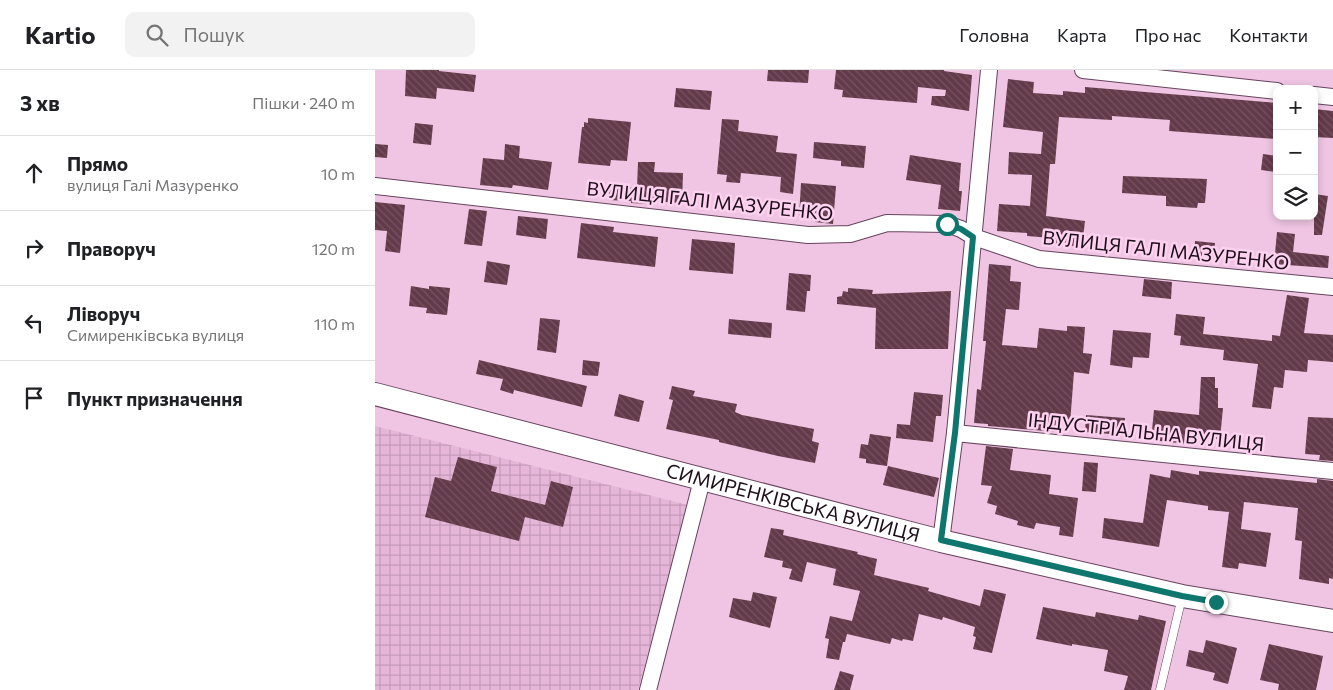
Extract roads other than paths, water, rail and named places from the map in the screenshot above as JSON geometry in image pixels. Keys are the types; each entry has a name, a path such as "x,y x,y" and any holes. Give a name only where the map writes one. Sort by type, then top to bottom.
{"main road":[{"name":"СИМИРЕНКІВСЬКА ВУЛИЦЯ","path":"375,394 702,480 941,540 1182,596 1333,621"}],"street":[{"path":"941,540 955,433 989,70"},
{"path":"1083,70 1273,91"},
{"path":"1318,95 1333,97"},
{"name":"ВУЛИЦЯ ГАЛІ МАЗУРЕНКО","path":"375,186 807,234 850,234 887,224 929,222 947,224 961,229 973,237 1039,259 1333,287"},
{"name":"ІНДУСТРІАЛЬНА ВУЛИЦЯ","path":"955,433 1333,471"},
{"path":"648,690 702,480"}],"lane":[{"path":"1160,690 1182,596"}]}
